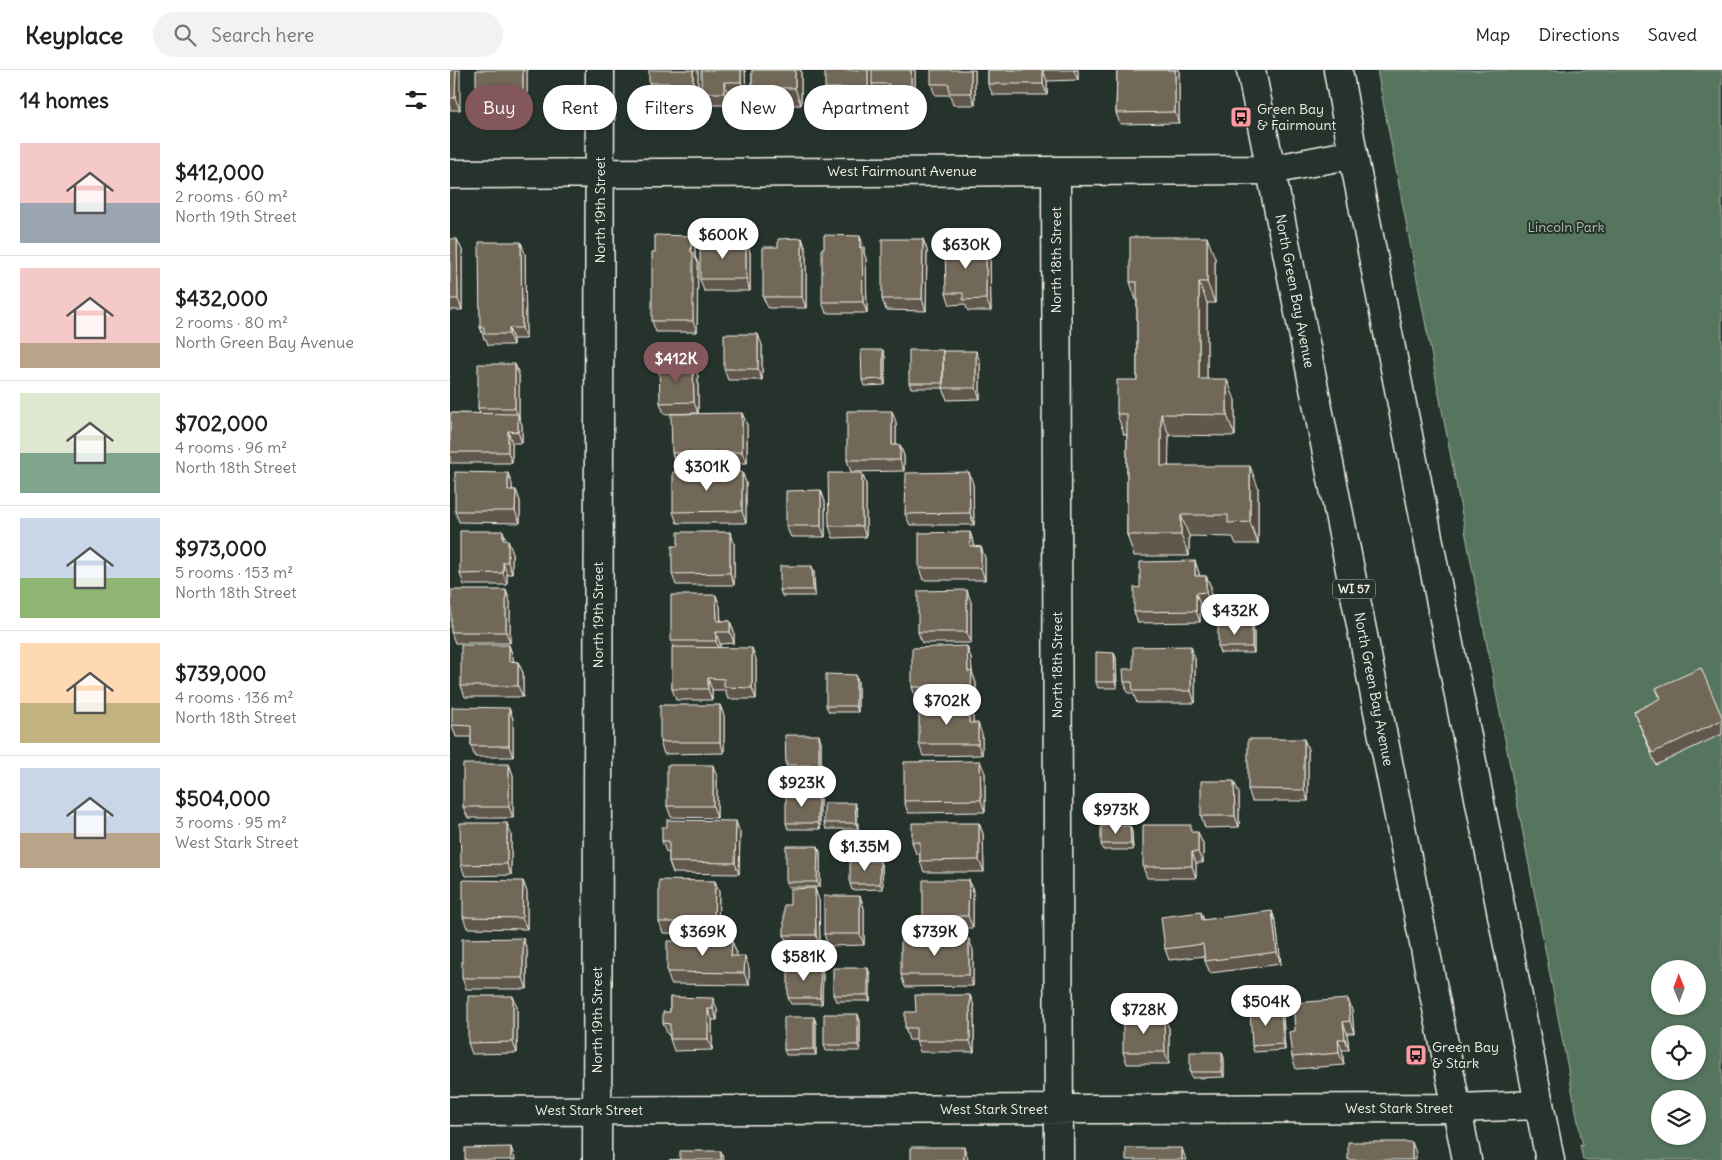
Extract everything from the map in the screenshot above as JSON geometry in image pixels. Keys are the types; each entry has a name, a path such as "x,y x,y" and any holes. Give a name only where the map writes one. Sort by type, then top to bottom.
{"street":[{"name":"North 19th Street","path":"596,1160 600,70"},
{"name":"North Green Bay Avenue","path":"1251,70 1467,1160"},
{"path":"1338,70 1550,1160"},
{"name":"West Fairmount Avenue","path":"450,174 1271,170 1353,154"},
{"name":"North 18th Street","path":"1056,171 1059,1160"},
{"name":"West Stark Street","path":"450,1111 1457,1108 1539,1105"}],"green space":[{"name":"Lincoln Park","path":"1377,70 1722,70 1722,1160 1583,1160 1580,1145 1583,1146"}],"building":[{"path":"450,70 456,70 455,98 450,98"},
{"path":"476,70 523,70 523,85 476,85"},
{"path":"649,70 693,70 693,85 649,83"},
{"path":"701,70 741,70 741,82 724,82 722,93 712,93 712,85 701,85"},
{"path":"752,70 795,70 795,88 794,85 752,85"},
{"path":"825,70 868,70 868,85 825,85"},
{"path":"872,70 911,70 911,85 872,84"},
{"path":"931,70 971,70 971,93 949,93 949,84 931,84"},
{"path":"988,70 1043,70 1043,84 988,84"},
{"path":"1117,70 1175,70 1175,112 1116,113"},
{"path":"655,235 691,236 691,252 693,252 693,321 652,321 652,252 655,252"},
{"path":"824,235 860,236 863,302 822,302 822,248 824,248"},
{"path":"1130,237 1207,237 1207,282 1199,282 1199,379 1227,379 1227,415 1161,414 1161,466 1250,466 1250,522 1228,523 1228,515 1181,515 1181,535 1127,535 1127,414 1117,414 1117,380 1137,380 1137,282 1130,282"},
{"path":"802,238 802,297 763,297 763,247 778,247 778,239"},
{"path":"450,239 457,239 458,299 450,299"},
{"path":"882,239 923,239 922,299 882,299"},
{"path":"746,240 746,279 700,279 700,241"},
{"path":"479,242 521,242 522,328 509,328 509,334 484,334 484,327 480,327"},
{"path":"945,244 986,244 986,299 963,300 963,293 946,293"},
{"path":"724,334 758,334 758,369 724,369"},
{"path":"861,350 883,350 883,379 862,380"},
{"path":"909,350 943,350 943,383 909,383"},
{"path":"943,351 976,351 976,388 943,388"},
{"path":"478,364 515,364 515,408 478,408"},
{"path":"693,365 694,402 660,403 659,366"},
{"path":"847,411 892,411 892,445 900,445 900,460 847,460"},
{"path":"450,413 518,414 518,432 508,431 508,452 450,452"},
{"path":"742,413 742,452 672,453 671,414"},
{"path":"455,472 508,473 508,490 516,490 515,511 455,511"},
{"path":"673,472 742,472 742,511 673,512"},
{"path":"969,472 970,513 905,514 906,473"},
{"path":"828,473 862,473 862,526 829,526"},
{"path":"821,490 821,526 786,526 786,491"},
{"path":"460,531 503,531 503,540 508,540 508,562 503,562 503,573 460,574"},
{"path":"678,532 730,532 730,573 672,574 672,546 678,546"},
{"path":"970,532 970,546 981,547 981,568 919,568 919,533"},
{"path":"1195,561 1195,576 1206,576 1206,592 1196,593 1196,611 1134,612 1134,587 1140,588 1140,562"},
{"path":"780,566 812,566 813,590 780,590"},
{"path":"451,590 506,590 506,632 451,632"},
{"path":"967,590 967,632 918,632 918,591"},
{"path":"671,595 716,595 717,621 730,621 730,632 716,632 716,641 671,641"},
{"path":"1218,624 1252,624 1252,647 1218,647"},
{"path":"461,645 509,645 509,661 518,662 518,686 461,686"},
{"path":"967,646 968,672 972,671 971,687 912,687 912,648"},
{"path":"1191,646 1191,691 1133,691 1132,682 1124,682 1123,669 1133,669 1133,647"},
{"path":"672,647 752,648 752,688 724,687 724,679 708,678 708,689 672,689"},
{"path":"1096,652 1114,653 1115,682 1096,682"},
{"path":"1701,668 1722,720 1652,753 1634,712 1661,698 1656,688"},
{"path":"826,674 856,675 856,706 826,706"},
{"path":"660,705 720,705 720,742 660,742"},
{"path":"919,706 969,706 969,723 978,723 978,744 919,744"},
{"path":"452,707 509,708 509,746 471,746 471,726 452,725"},
{"path":"785,735 819,735 819,765 786,765"},
{"path":"1248,739 1304,739 1304,790 1248,789"},
{"path":"980,761 981,800 904,801 904,762"},
{"path":"463,764 509,764 509,807 463,807"},
{"path":"667,765 713,765 713,806 667,806"},
{"path":"1201,781 1234,781 1235,816 1201,816"},
{"path":"818,792 818,823 786,823 786,793"},
{"path":"824,803 855,803 856,823 824,823"},
{"path":"667,820 736,821 735,863 669,862 669,841 662,841 662,827 667,827"},
{"path":"460,823 507,823 507,864 461,865"},
{"path":"912,823 979,823 979,860 920,861 920,842 912,842"},
{"path":"1143,825 1191,825 1191,832 1198,832 1198,852 1192,852 1192,866 1143,867"},
{"path":"1101,826 1130,826 1131,844 1101,844"},
{"path":"786,846 818,846 817,882 786,882"},
{"path":"850,861 880,861 880,884 850,884"},
{"path":"463,880 523,881 522,918 463,917"},
{"path":"659,880 715,881 714,922 659,922"},
{"path":"923,880 969,880 968,916 923,917"},
{"path":"815,888 816,935 784,935 784,905 790,905 790,889"},
{"path":"824,896 860,896 860,934 824,934"},
{"path":"1272,911 1277,952 1205,961 1203,944 1165,949 1161,917 1201,912 1202,920"},
{"path":"523,938 523,978 462,978 462,939"},
{"path":"901,939 969,939 969,975 901,975"},
{"path":"667,941 732,941 731,956 745,956 744,973 667,972"},
{"path":"788,967 821,967 820,998 788,998"},
{"path":"833,968 868,968 868,995 833,995"},
{"path":"915,995 970,995 970,1041 916,1041 916,1028 905,1028 905,1012 916,1012"},
{"path":"468,996 513,996 513,1042 468,1043"},
{"path":"670,997 713,998 713,1009 708,1009 708,1039 670,1039 670,1024 663,1023 663,1012 670,1012"},
{"path":"1348,999 1350,1021 1343,1022 1345,1039 1338,1039 1339,1053 1292,1057 1289,1032 1295,1031 1293,1003"},
{"path":"1281,1008 1283,1044 1252,1046 1250,1010"},
{"path":"824,1014 858,1014 858,1045 824,1045"},
{"path":"784,1017 814,1017 814,1049 784,1050"},
{"path":"1129,1017 1164,1017 1165,1052 1123,1052 1123,1023 1129,1023"},
{"path":"1190,1052 1222,1052 1222,1072 1190,1072"},
{"path":"1348,1142 1412,1142 1412,1160 1348,1160"},
{"path":"511,1147 511,1160 465,1160 465,1148"},
{"path":"911,1147 964,1147 964,1160 911,1160"},
{"path":"1126,1148 1182,1148 1182,1160 1126,1160"},
{"path":"680,1151 721,1151 721,1160 669,1160 680,1159"}],"place":[{"name":"Green Bay & Fairmount","path":"1241,117"},
{"name":"Green Bay & Stark","path":"1416,1055"}]}
